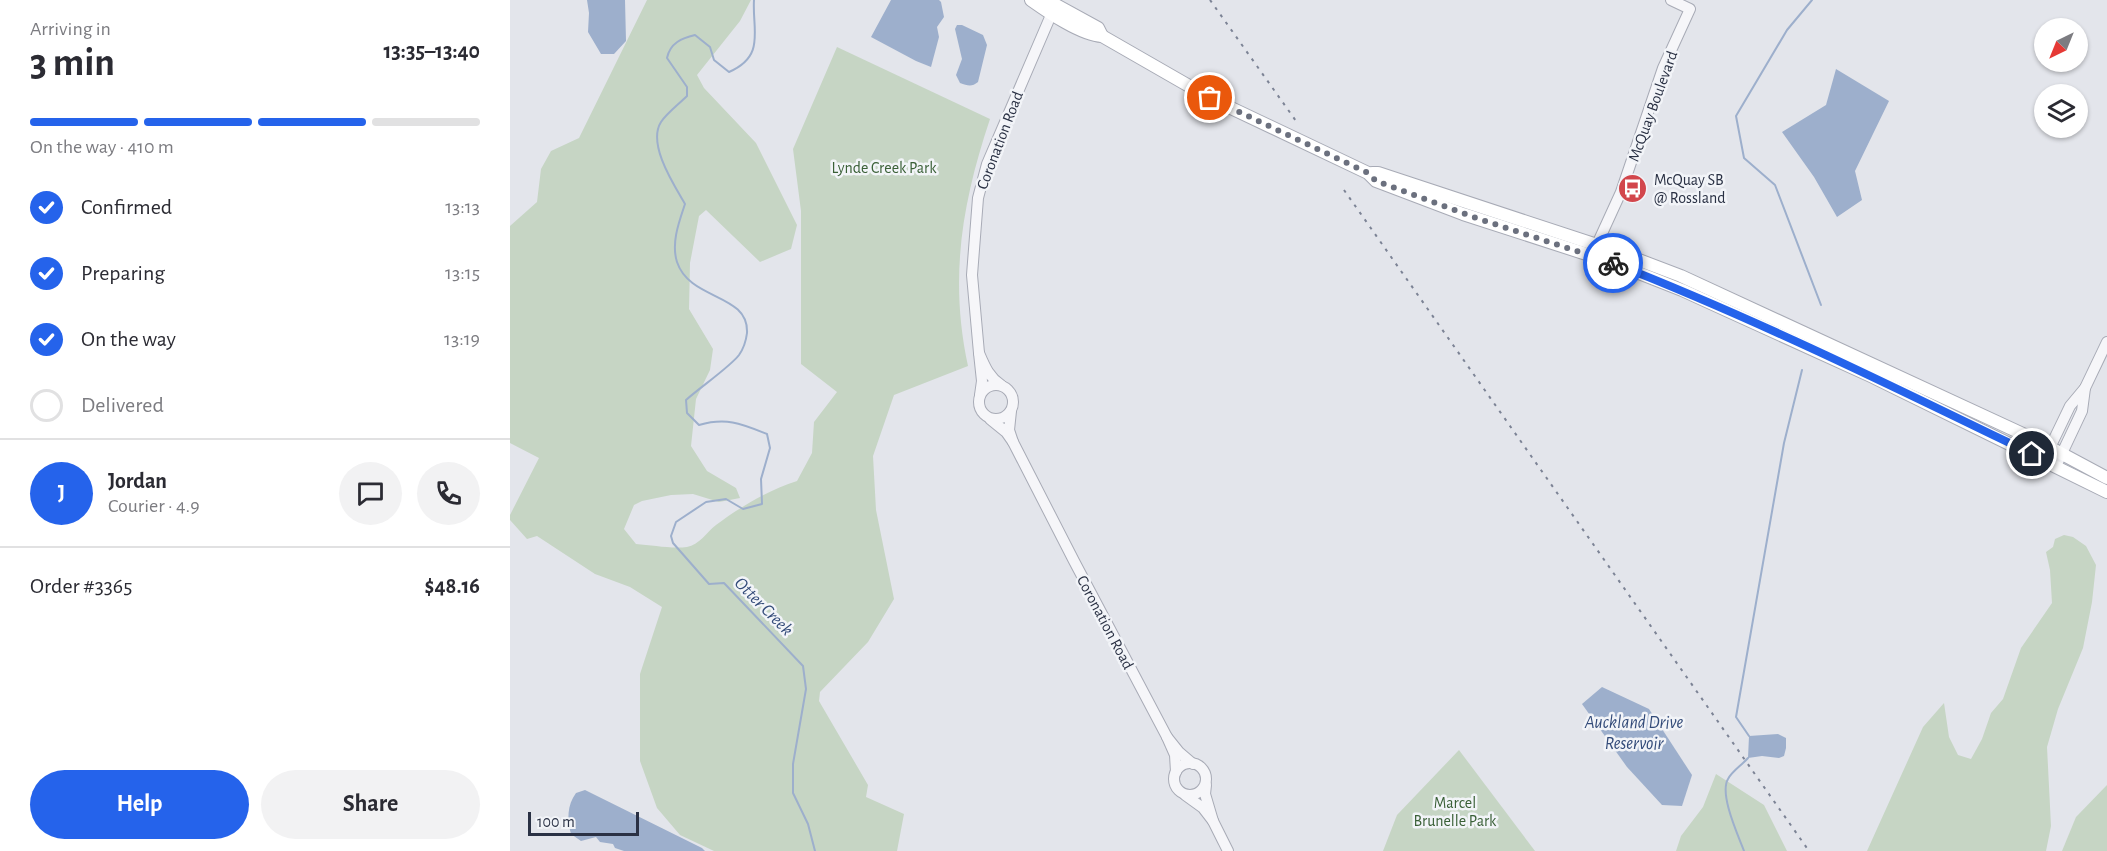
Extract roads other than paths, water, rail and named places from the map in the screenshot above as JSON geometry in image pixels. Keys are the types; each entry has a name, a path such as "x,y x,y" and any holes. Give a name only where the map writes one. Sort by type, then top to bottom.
{"main road":[{"path":"1031,0 1052,6 1093,36 1101,36 1210,98 1368,173 1376,181 1431,202 1681,276 2050,447 2107,478"},
{"path":"1595,250 1741,316 2107,492"}],"street":[{"name":"McQuay Boulevard","path":"1595,250 1621,192 1663,68 1690,9 1671,0"},
{"name":"Coronation Road","path":"980,395 982,381 972,274 978,198 987,164 1052,6"},
{"path":"2044,460 2070,406 2085,388 2107,342"},
{"name":"Coronation Road","path":"980,353 990,376 1004,387"},
{"path":"993,385 1004,387 1011,396 1012,407 1001,419 990,419 981,411 980,395 983,390 993,385"},
{"path":"2056,466 2082,411 2085,388"},
{"name":"Coronation Road","path":"1012,407 1009,430 1013,442"},
{"name":"Coronation Road","path":"990,419 1006,432 1013,442 1167,737 1175,755 1176,772"},
{"name":"Coronation Road","path":"1167,737 1193,764"},
{"path":"1213,821 1203,808 1176,788 1174,777 1183,765 1193,764 1205,773 1205,794 1213,821 1228,851"},
{"path":"1184,795 1200,793 1206,784"}],"water":[{"path":"587,0 625,0 626,41 614,54 601,54 588,32"},
{"path":"891,0 939,0 941,2 944,17 937,27 939,37 931,67 871,37"},
{"path":"957,25 983,35 987,45 978,82 972,85 960,83 956,75 962,59 955,29"},
{"path":"1836,69 1889,101 1855,171 1862,200 1837,217 1814,177 1782,132 1826,105"},
{"name":"Auckland Drive Reservoir","path":"1602,687 1649,709 1692,775 1682,806 1662,805 1627,767 1582,704"},
{"path":"1778,734 1786,738 1784,756 1748,758 1749,736"},
{"path":"585,790 705,851 624,851 615,848 613,844 600,842 596,837 581,841 571,834 569,813 576,793"}],"waterway":[{"name":"Otter Creek","path":"754,0 755,41 753,50 741,66 729,72 714,60 710,47 695,35 681,40 671,48 667,58 687,87 687,96 661,122 657,141 664,164 685,204 675,240 677,262 684,275 694,284 739,311 745,320 747,333 743,347 735,360 686,400 687,413 699,425 726,422 767,434 770,448 761,479 762,504 743,509 726,499 706,502 676,522 671,536 673,543 709,584 724,583 803,666 806,689 793,764 793,793 808,824 815,851"},
{"path":"1812,0 1787,30 1736,116 1744,158 1775,185 1821,305"},
{"path":"1749,736 1736,717 1784,443 1802,370"},
{"path":"1744,851 1730,815 1726,786 1730,776 1748,758"}],"railway":[{"path":"1210,0 1296,121"},
{"path":"1344,190 1809,851"}],"place":[{"name":"McQuay SB @ Rossland","path":"1633,188"}],"park label":[{"name":"Lynde Creek Park","path":"884,167"},
{"name":"Marcel Brunelle Park","path":"1455,811"}]}
